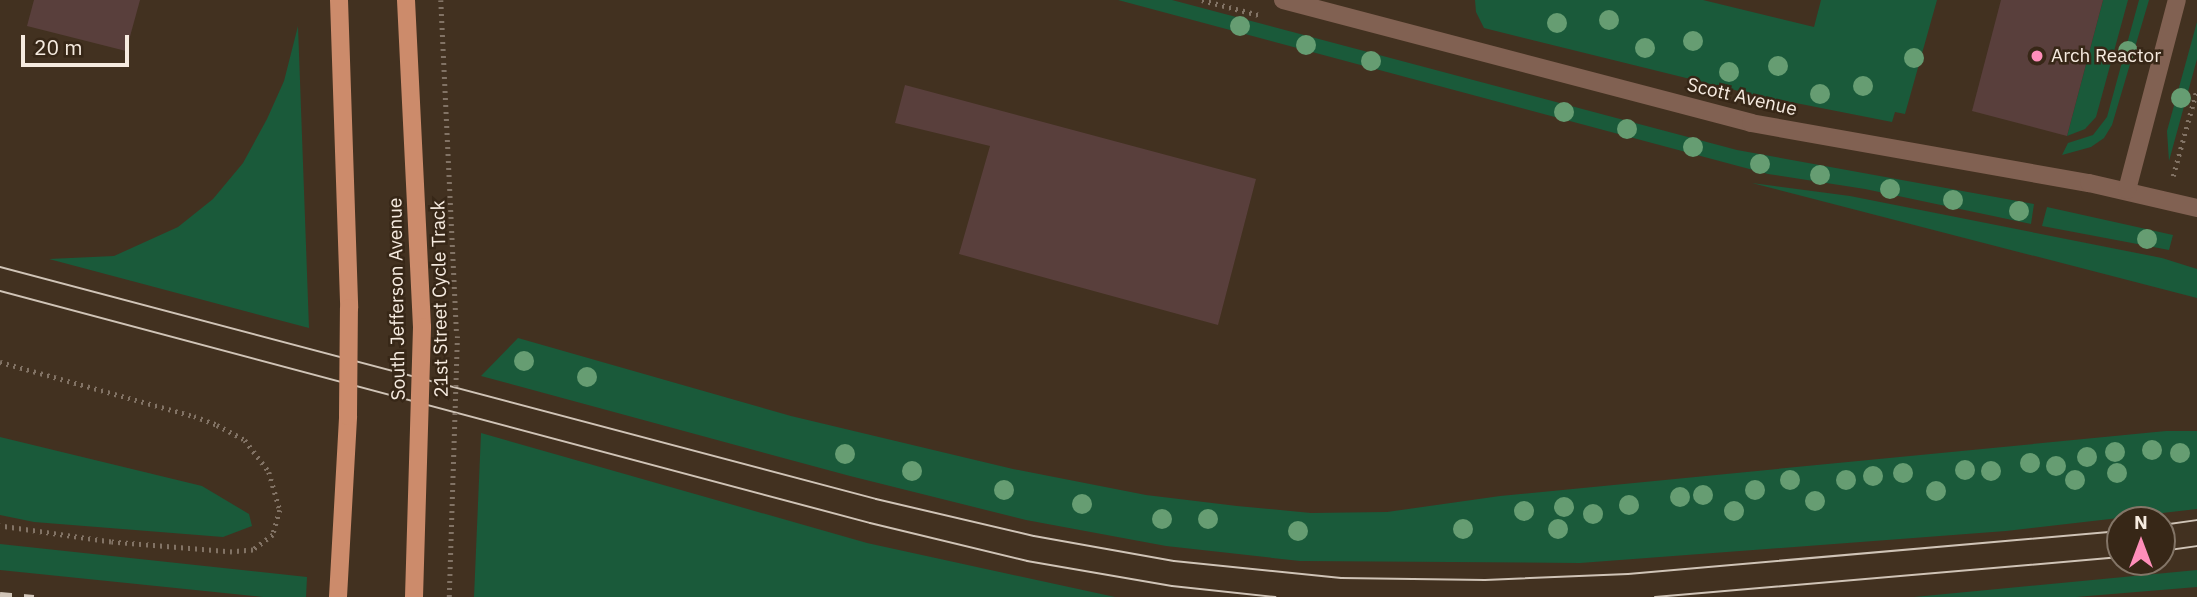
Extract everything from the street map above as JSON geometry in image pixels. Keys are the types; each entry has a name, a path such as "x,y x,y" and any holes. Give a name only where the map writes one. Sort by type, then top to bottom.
{"main road":[{"path":"338,597 348,416 349,308 339,0"},
{"name":"South Jefferson Avenue","path":"406,0 422,327 414,597"}],"street":[{"name":"Scott Avenue","path":"1283,0 1751,123 2127,190 2197,208"},
{"path":"2127,190 2177,0"}],"path":[{"name":"21st Street Cycle Track","path":"441,0 457,336 449,597"},
{"path":"2174,169 2197,89"},
{"path":"0,362 194,416 217,425 245,440 269,472 279,510 273,536 253,550 233,552 111,542 0,526"}],"green space":[{"path":"1118,0 1172,0 1737,150 2034,204 2031,224 1865,189 1768,174"},
{"path":"1475,0 1703,0 1814,27 1821,0 1937,0 1905,114 1895,112 1892,122 1755,95 1484,28 1476,12"},
{"path":"2103,0 2128,0 2096,117 2085,129 2067,136"},
{"path":"2139,0 2149,0 2112,125 2104,138 2091,147 2062,155 2068,143 2093,135 2107,117"},
{"path":"2197,22 2197,59 2169,161 2167,131"},
{"path":"298,26 309,328 49,259 114,256 178,227 213,199 243,163 267,119 284,81"},
{"path":"1752,183 1850,196 2162,258 2197,269 2197,298"},
{"path":"2047,207 2173,235 2169,250 2042,226"},
{"path":"518,338 791,416 1013,469 1146,495 1311,513 1387,512 1500,496 2166,431 2197,431 2197,509 2176,511 2176,506 2106,506 2106,519 2006,531 1580,563 1300,561 1166,546 1026,520 850,476 481,376"},
{"path":"481,433 867,543 1115,597 474,597"},
{"path":"0,437 202,486 249,514 252,526 223,537 34,522 0,515"},
{"path":"0,544 307,577 306,597 263,597 0,570"},
{"path":"2197,570 2197,587 2076,597 1914,597 2134,576 2176,576 2176,572"}],"building":[{"path":"34,0 140,0 126,51 27,26"},
{"name":"Arch Reactor","path":"2001,0 2103,0 2067,136 1972,111"},
{"path":"905,85 1256,179 1218,325 959,254 990,146 895,123"}],"tram line":[{"path":"0,267 876,499 1034,536 1174,561 1341,578 1485,580 1628,574 2106,532"},
{"path":"0,291 870,523 1027,561 1172,586 1275,597"},
{"path":"2176,523 2197,520"},
{"path":"2176,549 2197,546"},
{"path":"1655,597 2106,558"}],"railway":[{"path":"0,594 34,597"}],"place":[{"name":"Arch Reactor","path":"2037,56"}]}
